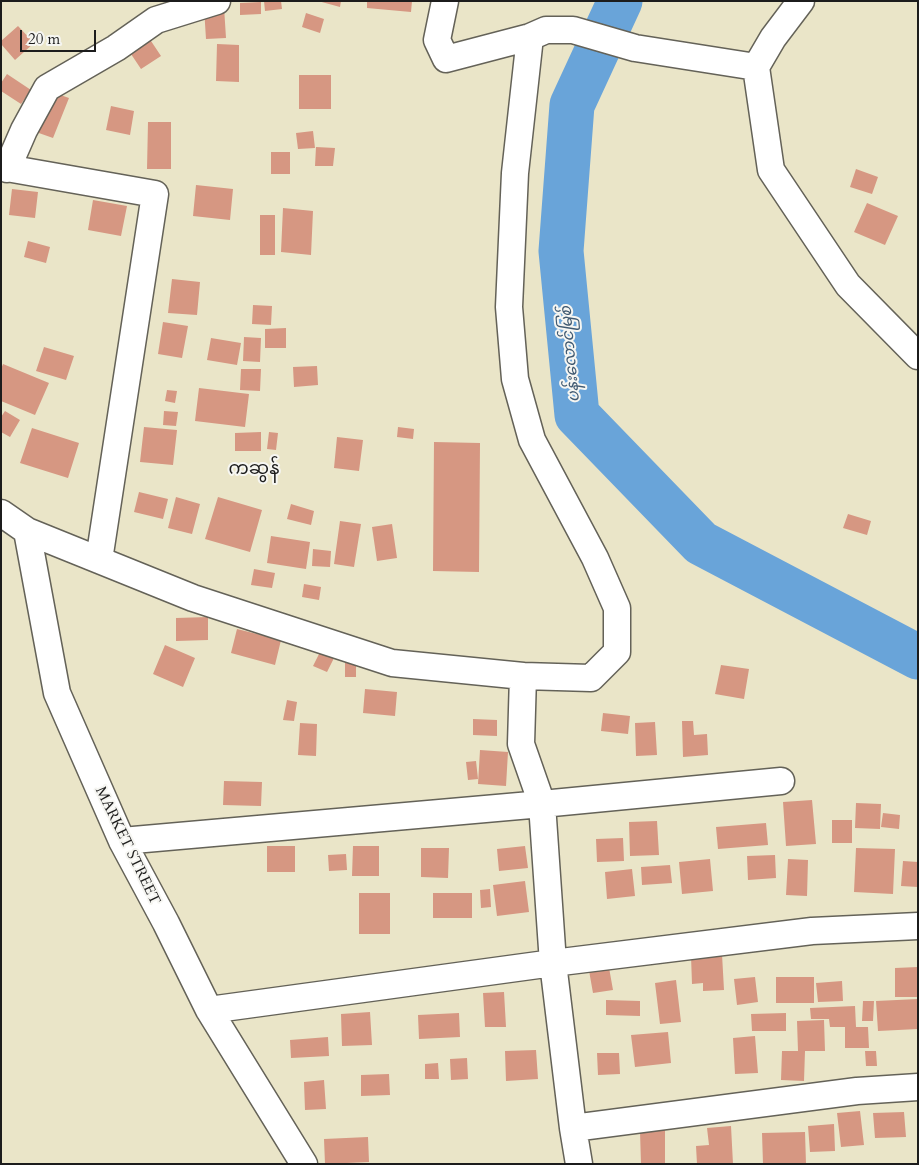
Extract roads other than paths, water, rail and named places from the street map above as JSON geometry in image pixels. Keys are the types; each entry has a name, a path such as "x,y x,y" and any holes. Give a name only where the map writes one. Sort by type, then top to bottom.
{"street":[{"path":"99,560 155,194 4,168 47,88 116,48 156,20 217,1"},
{"path":"445,1 437,40 446,58 530,37 546,30 573,30 635,48 756,67"},
{"path":"801,1 773,38 756,67 772,170 848,285 918,356"},
{"path":"1,513 27,531 193,598 392,663 523,676 591,678 617,652 617,608 595,558 532,440 515,379 509,307 515,173 530,37"},
{"name":"MARKET STREET","path":"27,531 57,693 122,841 166,923 209,1010 304,1164"},
{"path":"523,676 521,744 542,804 553,963 579,1164"},
{"path":"122,841 780,781"},
{"path":"209,1010 553,963 812,931 918,926"},
{"path":"573,1128 857,1091 918,1087"}],"waterway":[{"name":"ပန်းလောင်မြစ်","path":"620,1 572,105 561,251 577,415 701,543 918,657"}],"district":[{"name":"ကဆွန်","path":"254,470"}]}
